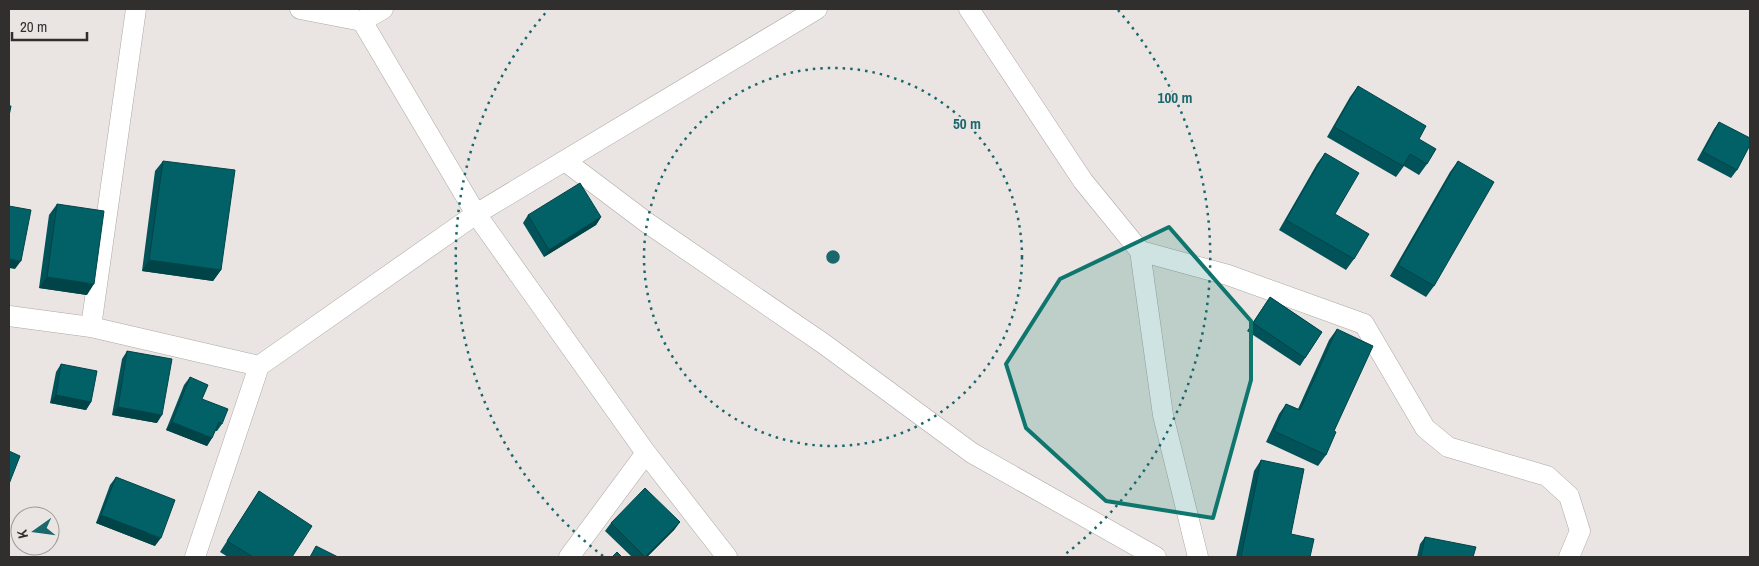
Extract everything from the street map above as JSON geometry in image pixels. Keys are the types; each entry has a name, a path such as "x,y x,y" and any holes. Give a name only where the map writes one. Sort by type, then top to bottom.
{"street":[{"path":"91,327 136,9"},
{"path":"300,9 362,21 383,9"},
{"path":"195,557 259,366 476,214 816,9"},
{"path":"969,9 1083,181 1140,251 1163,415 1198,557"},
{"path":"362,21 476,214 646,454 727,557"},
{"path":"565,161 646,222 824,344 972,453 1156,557"},
{"path":"1140,251 1228,274 1364,324 1425,428 1448,447 1547,476 1569,496 1580,531 1569,557"},
{"path":"9,316 91,327 259,366"},
{"path":"569,557 646,454"}],"highlighted area":[{"path":"1169,227 1251,321 1251,380 1213,518 1106,501 1026,428 1006,364 1060,279"}],"building":[{"path":"1358,86 1426,126 1419,139 1436,149 1427,164 1410,154 1403,166 1334,127"},
{"path":"1719,122 1750,138 1750,145 1737,170 1703,152"},
{"path":"1325,153 1359,173 1335,214 1369,234 1354,259 1286,220"},
{"path":"163,161 235,170 221,270 149,260"},
{"path":"1458,161 1494,182 1434,286 1398,265"},
{"path":"580,183 601,217 549,250 528,215"},
{"path":"57,204 104,211 94,284 47,277"},
{"path":"9,206 31,210 21,261 9,259"},
{"path":"1270,297 1322,332 1305,358 1253,323"},
{"path":"1337,329 1373,346 1334,431 1336,432 1326,455 1274,431 1286,404 1300,410"},
{"path":"127,351 172,359 162,415 118,407"},
{"path":"61,364 97,371 91,402 56,395"},
{"path":"190,377 208,385 202,399 228,409 222,424 219,422 212,438 172,422"},
{"path":"9,451 20,456 9,484"},
{"path":"1261,460 1304,469 1291,534 1314,539 1310,557 1241,557"},
{"path":"116,477 175,500 161,538 101,515"},
{"path":"645,488 680,522 645,557 611,523"},
{"path":"259,491 312,526 292,557 253,557 227,541"},
{"path":"1425,537 1476,547 1473,557 1421,557"},
{"path":"316,546 338,557 310,557"},
{"path":"617,552 622,557 612,557"}]}
